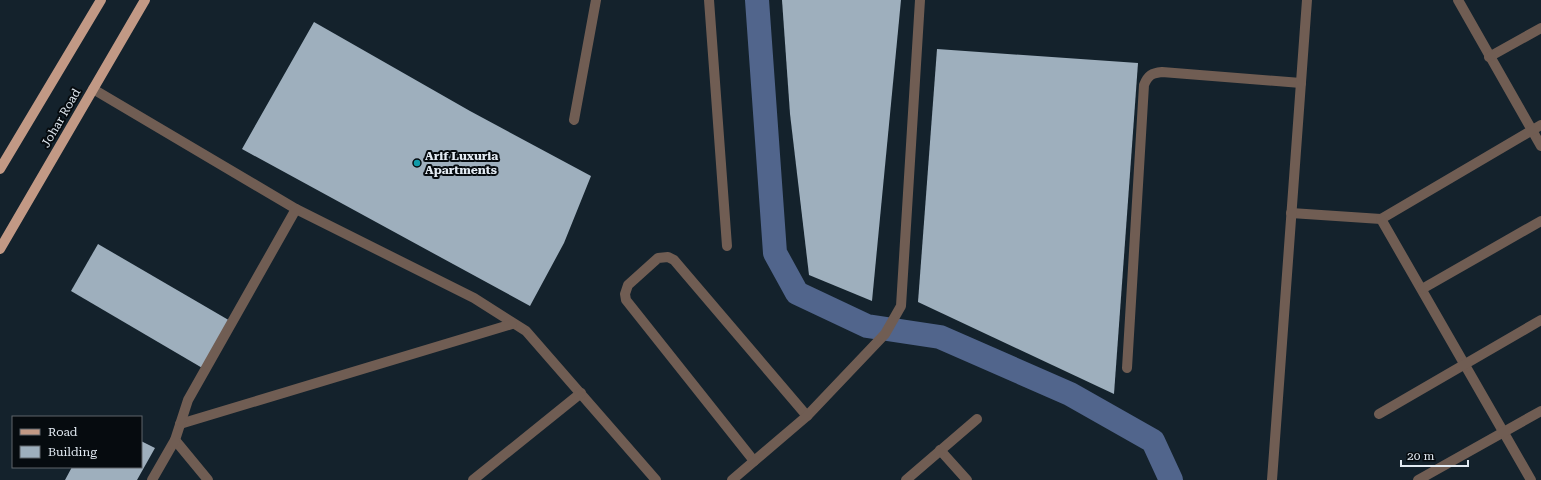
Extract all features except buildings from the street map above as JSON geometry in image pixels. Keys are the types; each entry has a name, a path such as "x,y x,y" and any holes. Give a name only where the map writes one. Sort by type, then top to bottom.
{"main road":[{"path":"0,169 101,0"},
{"name":"Johar Road","path":"0,249 145,0"}],"street":[{"path":"574,120 596,0"},
{"path":"710,0 727,246"},
{"path":"732,480 807,416 885,334 895,320 901,306 920,0"},
{"path":"1272,480 1308,0"},
{"path":"1458,0 1490,57 1537,128 1541,146"},
{"path":"1490,57 1541,28"},
{"path":"1127,368 1144,85 1147,78 1153,73 1162,72 1301,83"},
{"path":"93,89 296,209 474,298 512,324 526,331 656,480"},
{"path":"1291,213 1381,219 1537,128"},
{"path":"152,480 175,440 188,400 296,209"},
{"path":"1381,219 1531,480"},
{"path":"1422,289 1541,221"},
{"path":"754,461 626,300 624,294 628,285 658,258 668,257 674,260 807,416"},
{"path":"1379,414 1541,320"},
{"path":"180,424 512,324"},
{"path":"473,480 581,394"},
{"path":"1418,480 1541,411"},
{"path":"906,480 977,419"},
{"path":"175,440 208,480"},
{"path":"940,450 967,480"}],"waterway":[{"path":"757,0 775,253 797,293 867,326 940,337 1070,394 1153,441 1171,480"}],"place":[{"name":"Arif Luxuria Apartments","path":"417,163"}]}
